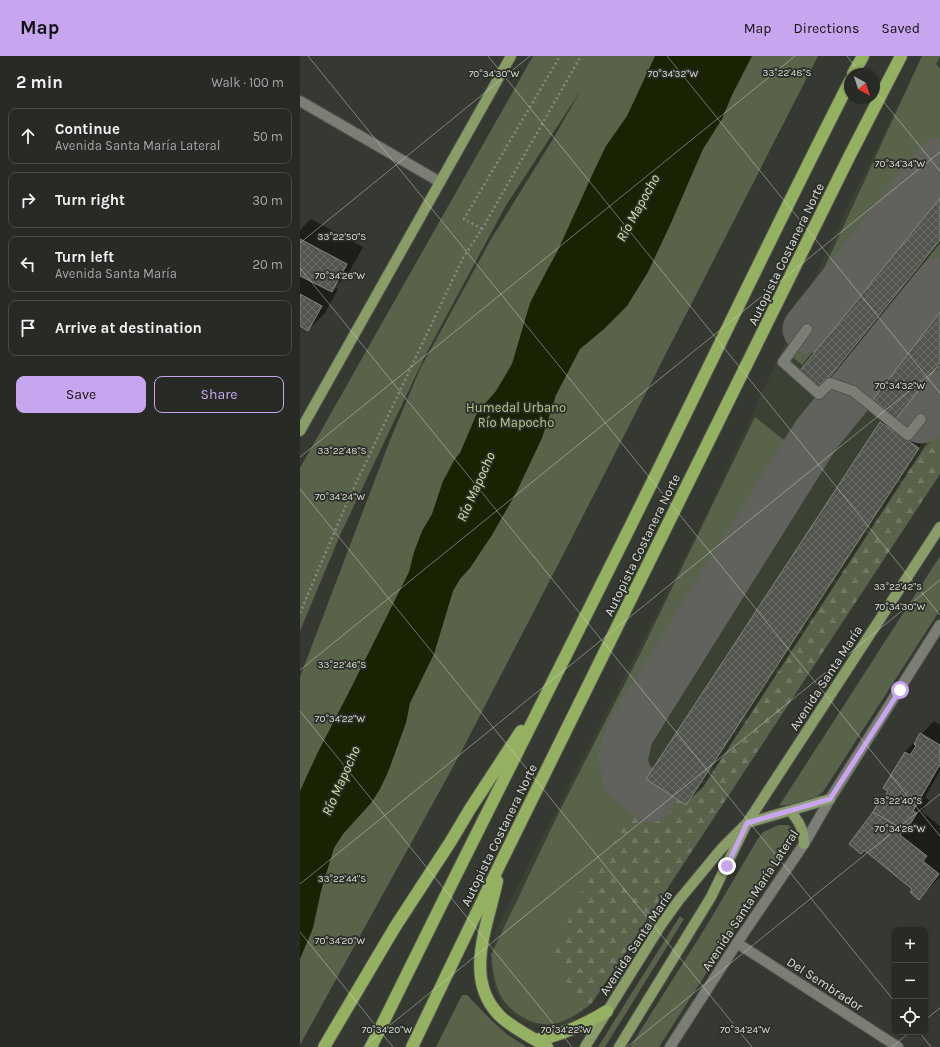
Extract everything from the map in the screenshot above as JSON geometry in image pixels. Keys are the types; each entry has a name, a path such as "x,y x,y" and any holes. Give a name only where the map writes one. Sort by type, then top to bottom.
{"highway":[{"path":"856,68 863,56"},
{"name":"Autopista Costanera Norte","path":"412,1047 501,862 846,164 901,56"},
{"name":"Autopista Costanera Norte","path":"371,1047 633,520 803,172 844,93"},
{"path":"324,1047 395,927 553,681"},
{"path":"501,862 482,945 480,959 482,985 493,1008 502,1017 547,1047"},
{"path":"536,1040 549,1038 572,1030 607,1011"}],"main road":[{"path":"300,431 511,56"},
{"name":"Avenida Santa María","path":"619,1047 711,897 747,823 940,527"},
{"path":"747,823 830,799"},
{"path":"790,811 797,818 802,827 804,844"},
{"name":"Avenida Santa María","path":"585,1047 661,925 679,900 722,848 747,823"}],"street":[{"path":"300,101 440,182"},
{"path":"807,329 782,362 820,394 830,383 853,391 908,435 921,419"},
{"name":"Avenida Santa María Lateral","path":"670,1047 737,943 804,844 830,799 940,625"},
{"name":"Del Sembrador","path":"737,943 898,1047"}],"path":[{"path":"482,229 464,219 560,56"},
{"path":"300,613 363,470 463,258 482,229 581,56"}],"shaded area":[{"path":"922,56 940,56 940,474 591,1004 574,1020 563,1026 552,1028 535,1027 519,1020 504,1008 496,992 490,966 495,933 708,511 848,206"}],"green space":[{"name":"Humedal Urbano Río Mapocho","path":"533,56 818,56 459,756 300,1045 300,677 390,440 420,369 490,241 553,139 581,90 505,207 427,352 341,533 300,631 300,468"},
{"path":"922,56 940,56 936,64 940,69 940,145 797,327"},
{"path":"940,175 940,193 802,365 791,356"},
{"path":"940,241 940,265 844,385 831,376"},
{"path":"940,294 940,312 872,401 862,391"},
{"path":"940,363 940,380 904,426 896,419"},
{"path":"940,401 940,429 926,446 913,436"},
{"path":"755,417 794,448 654,668 612,737 612,757 617,779 690,833 578,1005 581,1011 568,1019 553,1024 530,1021 515,1012 504,1001 496,985 491,955 559,812 640,654"},
{"path":"940,429 940,474 602,988 591,1004 581,1011 553,954 582,891 637,806 651,813 665,791 686,804 922,443 927,446"},
{"path":"940,556 940,610 823,792 811,801 779,806"},
{"path":"779,825 788,825 793,829 794,836 659,1047 630,1047 707,925 757,840 763,832"},
{"path":"680,916 684,919 605,1047 598,1047"},
{"path":"462,995 467,995 508,1035 527,1047 436,1047"}],"water":[{"name":"Río Mapocho","path":"655,56 752,56 732,95 722,119 703,149 648,272 627,306 604,329 580,349 556,395 542,438 516,493 492,535 453,591 434,654 410,703 406,723 388,772 371,803 343,834 334,848 321,891 313,928 300,959 300,791 317,754 409,572 414,552 422,531 432,514 443,481 460,453 477,413 496,391 512,364 530,303 558,250 606,146 627,116"}],"building":[{"path":"940,198 940,240 819,390 798,373"},
{"path":"300,239 347,264 332,292 300,276"},
{"path":"300,294 322,306 308,331 300,326"},
{"path":"940,312 940,363 896,419 872,401"},
{"path":"880,422 919,448 686,805 646,779"},
{"path":"920,733 940,745 940,766 913,811 917,813 909,826 906,825 904,830 873,812 881,798 883,800 888,791 883,788 905,752 910,755 916,746 914,744"},
{"path":"873,812 904,830 900,835 927,856 923,861 939,874 919,900 910,892 912,889 864,850 861,854 849,844"}],"taxiway":[{"path":"807,329 940,162"},
{"path":"650,798 627,778 623,759 629,734 816,435 940,282"},
{"path":"921,419 940,395"}],"route":[{"path":"727,866 747,823 830,799 900,690"}]}
